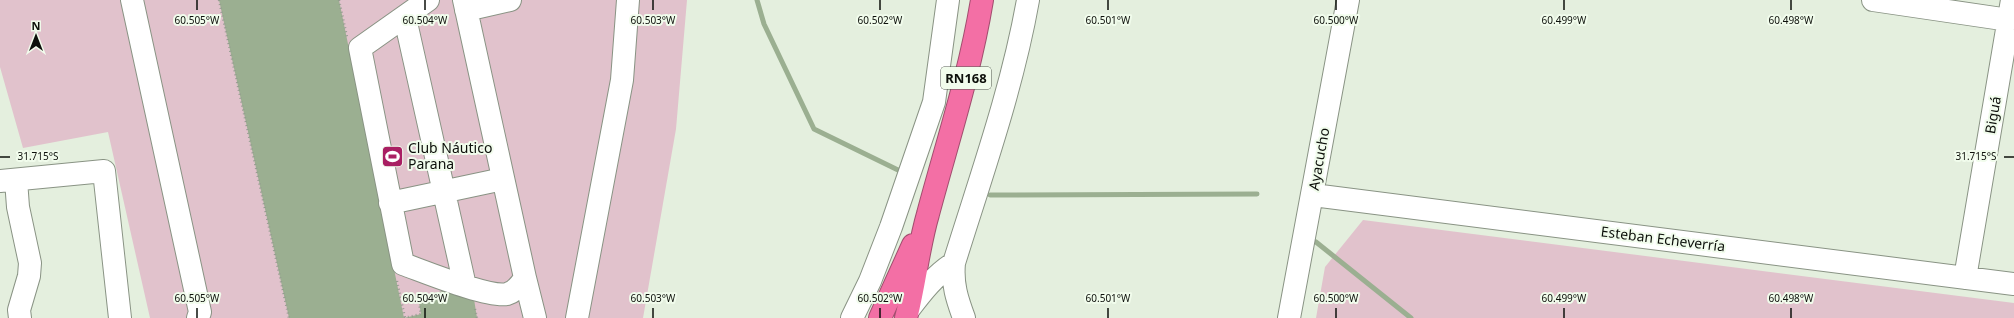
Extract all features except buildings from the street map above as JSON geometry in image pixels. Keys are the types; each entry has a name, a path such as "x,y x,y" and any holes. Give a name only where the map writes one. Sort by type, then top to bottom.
{"highway":[{"name":"RN168","path":"908,314 927,215 946,155 968,69 982,0"},
{"name":"RN168","path":"880,318 927,215"}],"street":[{"path":"132,0 200,312 198,318"},
{"path":"428,0 405,18 360,48 403,264 465,286 498,294 507,294 518,287 525,278"},
{"path":"510,0 465,5 535,318"},
{"path":"577,318 622,80 628,0"},
{"path":"852,318 870,281 891,227 934,102 948,0"},
{"path":"964,318 954,290 952,278 954,263 1009,88 1020,46 1028,0"},
{"name":"Ayacucho","path":"1289,318 1348,0"},
{"path":"1873,0 2010,10"},
{"name":"Biguá","path":"1965,278 2010,10"},
{"path":"405,18 465,286"},
{"path":"20,318 19,310 29,276 30,262 18,207 8,180 104,171 120,318"},
{"path":"390,203 503,179"},
{"name":"Esteban Echeverría","path":"1313,195 2014,284"},
{"path":"908,314 922,291 942,271 954,263"}],"path":[{"path":"219,0 289,318"},
{"path":"404,318 421,314 418,297 432,294"},
{"path":"475,305 477,318"}],"shaded area":[{"name":"Club Náutico Parana","path":"0,0 687,0 676,129 643,318 150,318 108,132 23,148 0,67"},
{"path":"219,0 339,0 404,318 289,318"},
{"path":"1363,220 2014,303 2014,318 1316,318 1325,267"},
{"path":"447,290 474,299 477,318 404,318 421,314 418,297"}],"waterway":[{"path":"757,0 764,24 814,129 898,170"},
{"path":"990,195 1257,194"},
{"path":"1316,242 1411,318"}],"place":[{"name":"Club Náutico Parana","path":"392,156"}]}
